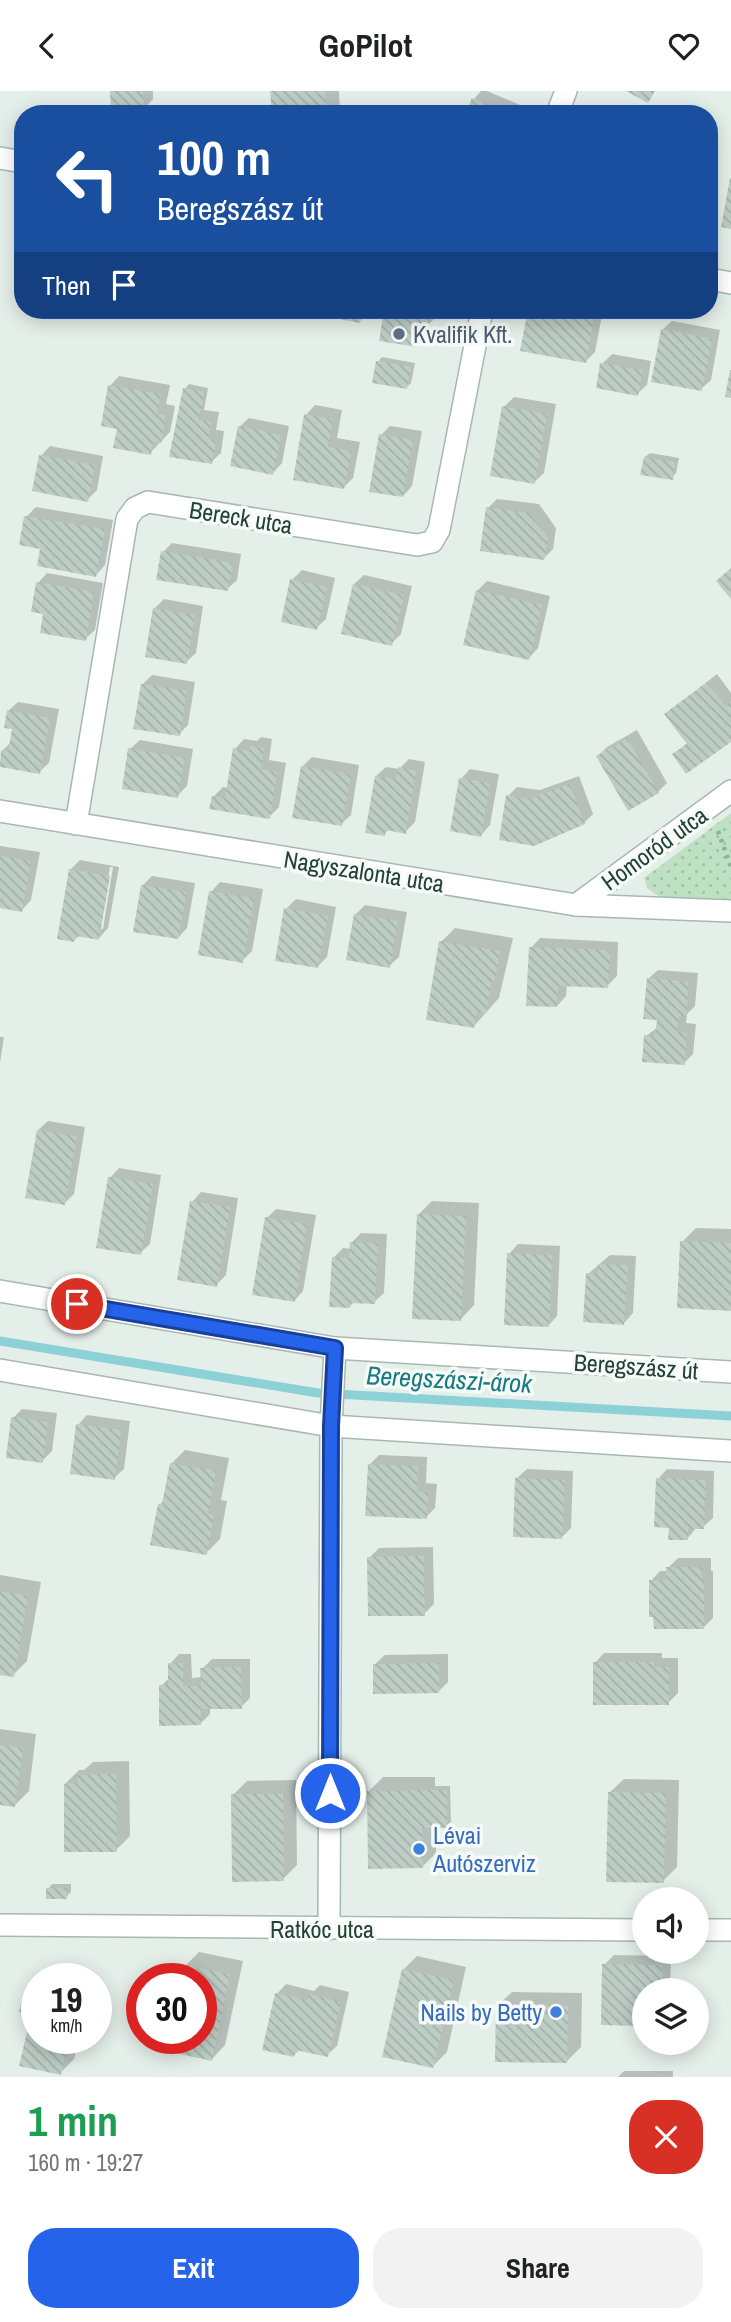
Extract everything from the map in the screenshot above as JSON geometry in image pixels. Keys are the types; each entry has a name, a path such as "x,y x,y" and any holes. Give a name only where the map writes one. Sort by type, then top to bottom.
{"street":[{"name":"Bereck utca","path":"76,824 127,519 135,509 148,502 416,545 432,542 439,530 480,319"},
{"name":"Homoród utca","path":"576,905 731,791"},
{"name":"Nagyszalonta utca","path":"0,811 576,905 731,911"},
{"name":"Beregszász út","path":"0,1291 335,1348 731,1372"},
{"path":"329,1929 332,1417 335,1348"},
{"path":"0,1370 332,1417 731,1451"},
{"name":"Ratkóc utca","path":"0,1926 632,1930"},
{"path":"709,1930 731,1930"}],"path":[{"path":"709,807 731,867"}],"green space":[{"path":"731,813 731,900 661,898 647,888 644,878"}],"building":[{"path":"110,91 143,91 144,105 111,105"},
{"path":"270,91 325,91 326,105 271,105"},
{"path":"626,91 655,91 648,103"},
{"path":"472,98 488,105 469,105"},
{"path":"731,178 731,229 721,227"},
{"path":"339,319 361,319 360,323"},
{"path":"383,319 428,319 427,328 420,327 417,347 379,341"},
{"path":"526,319 594,319 586,363 520,351"},
{"path":"661,329 712,339 702,391 651,382"},
{"path":"376,361 411,367 407,389 372,383"},
{"path":"600,363 643,370 638,396 596,388"},
{"path":"731,370 731,398 725,397"},
{"path":"108,385 161,394 157,414 166,415 161,443 153,442 151,455 113,448 117,429 101,426"},
{"path":"183,388 204,392 199,420 211,422 208,439 216,440 212,464 169,457"},
{"path":"502,406 547,414 535,484 490,476"},
{"path":"304,414 333,419 328,447 351,451 344,489 293,480"},
{"path":"238,426 281,435 273,475 230,466"},
{"path":"379,434 413,440 403,497 369,492"},
{"path":"39,455 95,465 88,502 32,491"},
{"path":"644,457 675,462 673,480 640,475"},
{"path":"486,507 529,513 548,538 544,560 480,551"},
{"path":"24,516 105,529 96,577 37,566 40,549 19,545"},
{"path":"161,551 233,563 228,591 156,580"},
{"path":"731,568 731,599 716,581"},
{"path":"290,579 327,587 317,630 281,622"},
{"path":"36,582 94,592 86,641 40,633 43,614 31,612"},
{"path":"353,584 404,595 392,646 341,634"},
{"path":"476,590 542,605 529,660 463,645"},
{"path":"153,608 195,615 187,664 145,657"},
{"path":"707,682 725,706 731,701 731,742 686,774 672,754 687,744 664,714"},
{"path":"141,684 187,691 180,736 133,729"},
{"path":"7,710 50,718 40,774 0,767 1,750 8,752 12,729 4,728"},
{"path":"627,738 659,793 628,811 596,756"},
{"path":"250,746 264,748 261,769 277,772 270,819 209,809 212,796 225,798 233,748 249,751"},
{"path":"128,748 185,758 178,798 122,789"},
{"path":"301,766 351,774 342,826 292,818"},
{"path":"398,767 416,771 406,834 386,830 385,836 365,833 375,776 396,779"},
{"path":"459,778 490,783 481,837 450,831"},
{"path":"569,784 585,824 534,846 499,840 506,795 529,799"},
{"path":"0,856 31,861 22,912 0,908"},
{"path":"69,869 110,876 99,940 76,936 74,942 57,939"},
{"path":"141,885 187,892 178,939 133,932"},
{"path":"209,891 254,898 243,963 198,955"},
{"path":"284,908 328,916 318,968 275,961"},
{"path":"354,914 398,921 390,968 346,960"},
{"path":"439,941 500,951 486,1014 477,1012 474,1028 426,1020"},
{"path":"529,947 610,950 608,988 558,986 557,1007 526,1006"},
{"path":"647,978 689,982 686,1017 679,1016 677,1032 687,1033 685,1065 642,1062 644,1035 655,1036 657,1020 643,1019"},
{"path":"37,1130 77,1136 65,1205 25,1198"},
{"path":"108,1177 153,1184 141,1255 96,1248"},
{"path":"190,1201 230,1207 217,1287 177,1280"},
{"path":"417,1214 466,1216 461,1321 412,1319"},
{"path":"265,1217 307,1224 295,1302 252,1295"},
{"path":"680,1241 731,1243 731,1311 677,1308"},
{"path":"350,1242 378,1243 375,1304 351,1303 350,1308 329,1307 332,1257 349,1258"},
{"path":"507,1253 552,1255 549,1327 504,1325"},
{"path":"598,1264 628,1265 624,1325 583,1322 586,1273 598,1274"},
{"path":"11,1417 48,1422 43,1463 6,1458"},
{"path":"76,1424 121,1430 115,1480 70,1474"},
{"path":"170,1463 216,1471 208,1514 214,1515 207,1555 150,1545"},
{"path":"368,1464 418,1466 417,1492 428,1493 427,1519 365,1516"},
{"path":"515,1478 565,1480 562,1539 513,1537"},
{"path":"656,1478 706,1480 704,1529 688,1529 688,1540 668,1540 669,1528 654,1527"},
{"path":"424,1556 425,1616 368,1616 367,1557"},
{"path":"666,1567 702,1567 704,1629 654,1629 653,1617 649,1617 649,1580 666,1580"},
{"path":"0,1591 28,1596 14,1677 0,1675"},
{"path":"593,1662 654,1662 654,1667 669,1667 669,1705 593,1705"},
{"path":"168,1663 183,1663 183,1686 201,1686 200,1668 241,1667 242,1709 201,1709 201,1725 159,1726 159,1685 168,1685"},
{"path":"439,1663 439,1693 373,1694 373,1664"},
{"path":"0,1745 23,1748 15,1807 0,1805"},
{"path":"116,1774 117,1852 64,1852 64,1784 78,1783 77,1775"},
{"path":"447,1790 447,1828 422,1828 423,1868 368,1869 367,1791"},
{"path":"608,1792 666,1793 664,1883 606,1882"},
{"path":"231,1794 283,1794 284,1881 232,1882"},
{"path":"67,1887 67,1899 46,1899 46,1888"},
{"path":"602,1964 662,1965 662,1978 632,1978 632,2026 601,2025"},
{"path":"402,1969 454,1980 433,2068 382,2057"},
{"path":"217,1971 230,1974 217,2037"},
{"path":"275,1993 308,2000 309,1994 341,2002 328,2057 296,2050 294,2057 262,2050"},
{"path":"496,2005 568,2006 567,2063 495,2062"},
{"path":"22,2054 66,2054 61,2075 19,2066"},
{"path":"180,2054 213,2054 212,2061"}],"waterway":[{"name":"Beregszászi-árok","path":"0,1341 318,1393 731,1416"}],"place":[{"name":"Kvalifik Kft.","path":"399,334"},
{"name":"Lévai Autószerviz","path":"419,1849"},
{"name":"Nails by Betty","path":"556,2012"}],"route":[{"path":"77,1304 335,1348 331,1426 330,1793"}]}
